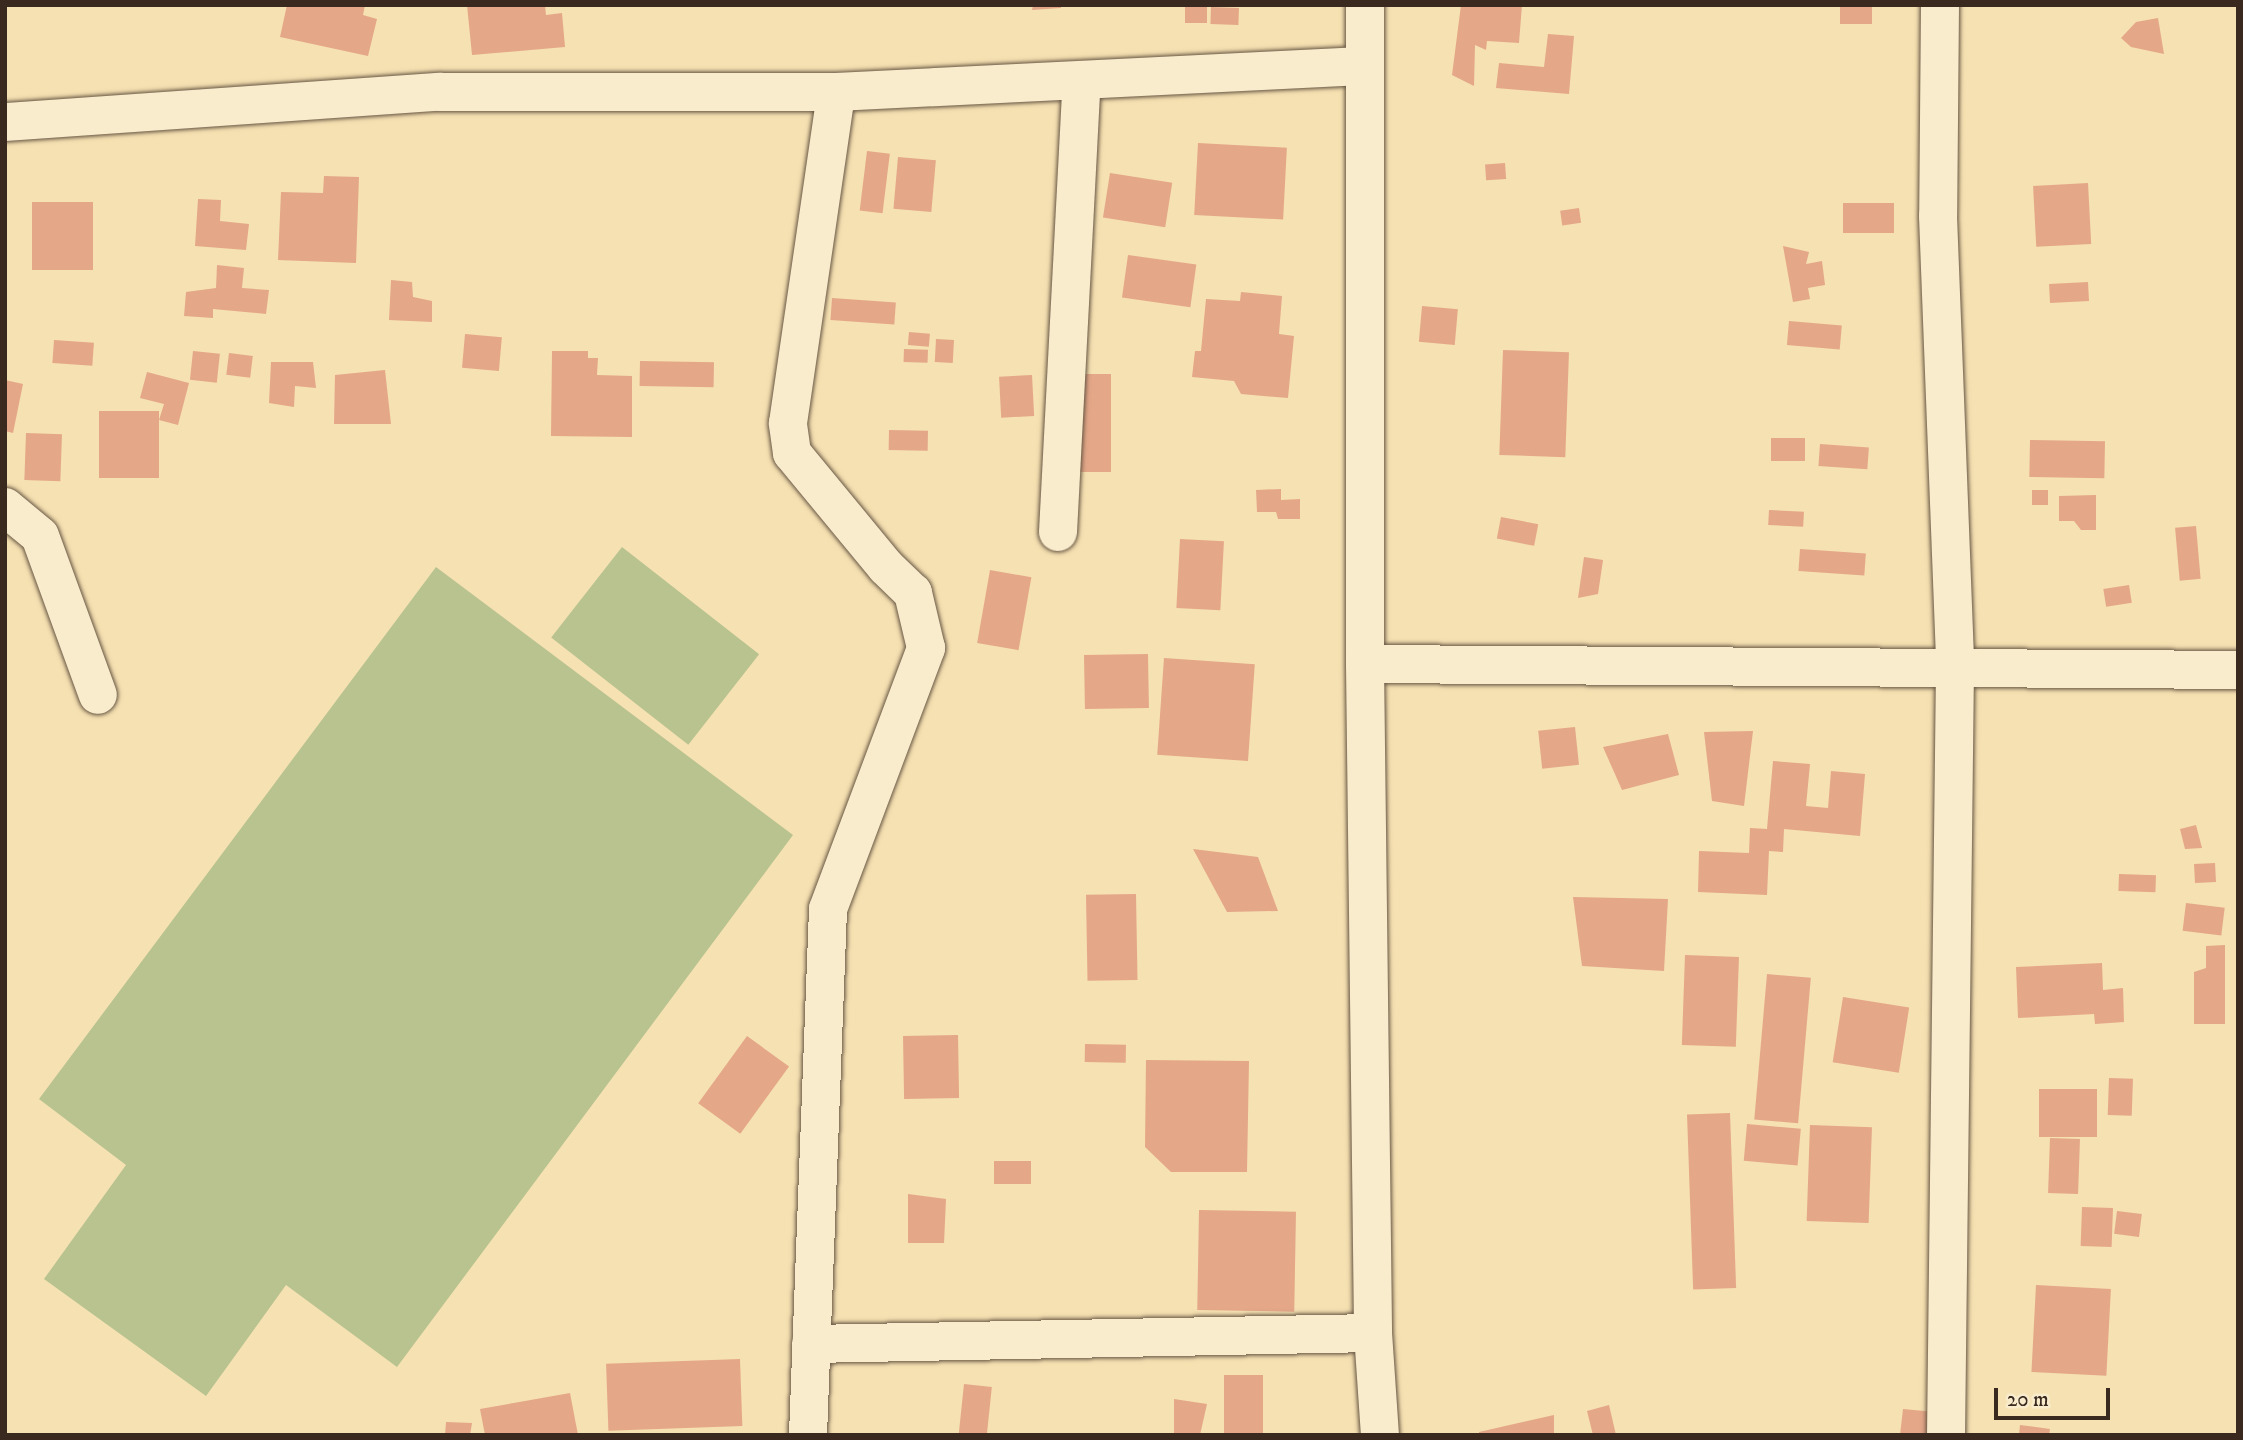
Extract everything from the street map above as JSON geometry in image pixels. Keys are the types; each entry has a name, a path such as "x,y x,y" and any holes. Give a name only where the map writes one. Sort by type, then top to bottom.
{"street":[{"path":"1364,5 1365,664 1373,1333 1380,1435"},
{"path":"1940,5 1938,216 1955,668 1946,1435"},
{"path":"5,122 439,92 836,92 1362,66"},
{"path":"1058,532 1082,81"},
{"path":"808,1435 828,909 926,648 913,593 886,567 792,453 788,423 836,92"},
{"path":"5,506 40,536 98,695"},
{"path":"1365,664 2238,670"},
{"path":"811,1343 1373,1333"}],"green space":[{"path":"622,547 759,654 688,745 551,638"},
{"path":"436,567 793,835 397,1367 286,1285 206,1396 44,1279 126,1165 39,1099"}],"building":[{"path":"287,5 365,5 363,15 377,19 368,56 280,37"},
{"path":"467,5 545,5 546,15 562,13 565,47 472,55"},
{"path":"1033,5 1061,5 1061,8 1032,10"},
{"path":"1461,5 1522,5 1519,43 1487,41 1486,50 1475,45 1474,86 1452,75"},
{"path":"1840,5 1872,5 1872,24 1840,24"},
{"path":"1185,7 1207,7 1207,23 1185,23"},
{"path":"1211,7 1239,8 1238,25 1210,24"},
{"path":"2158,18 2164,54 2131,47 2121,38 2136,22"},
{"path":"1548,34 1574,36 1569,94 1496,88 1499,63 1544,67"},
{"path":"1198,143 1287,148 1283,220 1194,215"},
{"path":"867,151 890,154 883,213 860,211"},
{"path":"898,157 936,160 931,212 893,209"},
{"path":"1505,163 1506,179 1486,180 1485,164"},
{"path":"1110,173 1172,183 1165,227 1103,217"},
{"path":"324,176 359,177 356,263 278,260 281,192 323,193"},
{"path":"2088,183 2091,244 2036,247 2033,186"},
{"path":"198,199 221,200 220,221 249,224 246,250 195,246"},
{"path":"32,202 93,202 93,270 32,270"},
{"path":"1843,203 1894,203 1894,233 1843,233"},
{"path":"1579,208 1581,223 1562,225 1560,211"},
{"path":"1783,246 1809,252 1806,264 1822,261 1825,285 1808,288 1810,299 1793,302"},
{"path":"1128,255 1196,265 1190,307 1122,298"},
{"path":"217,265 244,268 242,288 269,290 266,314 213,309 213,318 184,316 186,292 216,288"},
{"path":"391,280 412,282 413,297 432,301 432,322 389,320"},
{"path":"2088,282 2089,301 2050,303 2049,284"},
{"path":"1241,292 1282,296 1279,334 1294,336 1288,398 1241,394 1234,381 1192,377 1195,351 1201,351 1206,299 1240,301"},
{"path":"832,298 896,302 894,324 830,320"},
{"path":"1422,306 1458,309 1455,345 1419,342"},
{"path":"1789,321 1842,326 1840,350 1787,345"},
{"path":"909,332 930,334 929,347 908,345"},
{"path":"465,334 502,337 499,371 462,368"},
{"path":"936,339 954,340 953,363 935,362"},
{"path":"54,340 94,343 92,366 52,363"},
{"path":"904,349 928,350 928,363 904,362"},
{"path":"1503,350 1569,352 1565,457 1499,455"},
{"path":"193,351 220,354 217,383 190,380"},
{"path":"552,351 588,351 588,358 598,358 597,375 632,376 632,437 551,436"},
{"path":"229,353 253,356 250,378 226,375"},
{"path":"640,361 714,362 714,387 640,386"},
{"path":"271,362 313,362 316,388 295,386 294,407 269,403"},
{"path":"385,370 391,424 334,424 335,375"},
{"path":"147,372 189,383 178,425 159,420 164,404 140,398"},
{"path":"1073,374 1111,374 1111,472 1073,472"},
{"path":"1032,375 1034,416 1001,418 999,377"},
{"path":"5,380 23,384 13,433 5,431"},
{"path":"99,411 159,411 159,478 99,478"},
{"path":"889,430 928,431 928,451 889,450"},
{"path":"26,433 62,434 60,481 24,480"},
{"path":"1771,438 1805,438 1805,461 1771,461"},
{"path":"2030,440 2105,441 2104,478 2029,477"},
{"path":"1820,444 1869,447 1867,469 1818,466"},
{"path":"1281,489 1281,500 1300,499 1300,519 1278,519 1276,512 1257,512 1256,490"},
{"path":"2032,490 2048,490 2048,505 2032,505"},
{"path":"2096,495 2096,530 2081,530 2074,521 2059,521 2059,496"},
{"path":"1769,510 1804,512 1803,527 1768,525"},
{"path":"1501,517 1538,524 1534,546 1497,539"},
{"path":"2196,526 2201,579 2180,581 2175,528"},
{"path":"1180,539 1224,541 1220,610 1176,608"},
{"path":"1800,549 1866,554 1864,576 1798,571"},
{"path":"1584,557 1603,560 1598,594 1578,598"},
{"path":"990,570 1031,577 1019,650 977,643"},
{"path":"2129,585 2132,603 2106,607 2103,589"},
{"path":"1148,654 1149,708 1085,709 1084,655"},
{"path":"1164,658 1255,664 1248,761 1157,755"},
{"path":"1575,727 1579,765 1542,769 1538,731"},
{"path":"1753,731 1744,806 1712,801 1704,732"},
{"path":"1668,734 1679,775 1622,790 1603,747"},
{"path":"1773,761 1810,764 1806,806 1828,808 1831,771 1865,774 1860,836 1784,829 1783,852 1769,851 1767,895 1698,892 1699,851 1749,853 1750,828 1767,829"},
{"path":"2196,825 2202,848 2185,849 2180,829"},
{"path":"1193,849 1258,857 1278,911 1227,912"},
{"path":"2215,863 2216,882 2195,883 2194,864"},
{"path":"2119,874 2156,875 2155,892 2118,891"},
{"path":"1136,894 1138,980 1088,981 1086,895"},
{"path":"1573,897 1668,899 1664,971 1582,966"},
{"path":"2186,903 2225,908 2221,936 2183,931"},
{"path":"2225,945 2225,1024 2194,1024 2194,972 2206,968 2206,946"},
{"path":"1685,955 1739,957 1736,1047 1682,1045"},
{"path":"2102,963 2103,990 2123,988 2124,1022 2095,1024 2094,1014 2018,1018 2016,967"},
{"path":"1767,974 1811,978 1798,1123 1754,1119"},
{"path":"1843,997 1909,1007 1899,1073 1833,1062"},
{"path":"958,1035 959,1098 904,1099 903,1036"},
{"path":"747,1036 789,1067 740,1134 698,1103"},
{"path":"1085,1044 1126,1045 1126,1063 1085,1062"},
{"path":"1146,1060 1249,1061 1247,1172 1171,1172 1145,1147"},
{"path":"2109,1078 2133,1079 2132,1116 2108,1115"},
{"path":"2039,1089 2097,1089 2097,1137 2039,1137"},
{"path":"1730,1113 1736,1288 1693,1289 1687,1115"},
{"path":"1747,1124 1801,1129 1798,1166 1744,1161"},
{"path":"1810,1125 1872,1127 1869,1223 1807,1221"},
{"path":"2050,1138 2080,1139 2078,1194 2048,1193"},
{"path":"994,1161 1031,1161 1031,1184 994,1184"},
{"path":"908,1194 946,1199 944,1243 908,1243"},
{"path":"2082,1207 2113,1208 2112,1247 2081,1246"},
{"path":"1199,1210 1296,1212 1294,1312 1197,1310"},
{"path":"2117,1211 2142,1214 2139,1237 2114,1234"},
{"path":"2036,1285 2111,1289 2106,1376 2031,1372"},
{"path":"740,1359 742,1426 608,1431 606,1364"},
{"path":"1224,1375 1263,1375 1263,1435 1224,1435"},
{"path":"964,1384 992,1387 987,1435 959,1435"},
{"path":"570,1393 578,1435 485,1435 480,1409"},
{"path":"1174,1399 1207,1404 1200,1435 1174,1435"},
{"path":"1609,1405 1616,1435 1593,1435 1587,1411"},
{"path":"1903,1409 1935,1412 1932,1435 1900,1435"},
{"path":"1554,1415 1554,1435 1479,1435 1479,1432"},
{"path":"446,1422 472,1423 470,1435 445,1435"},
{"path":"2020,1425 2050,1429 2049,1435 2019,1435"}]}
